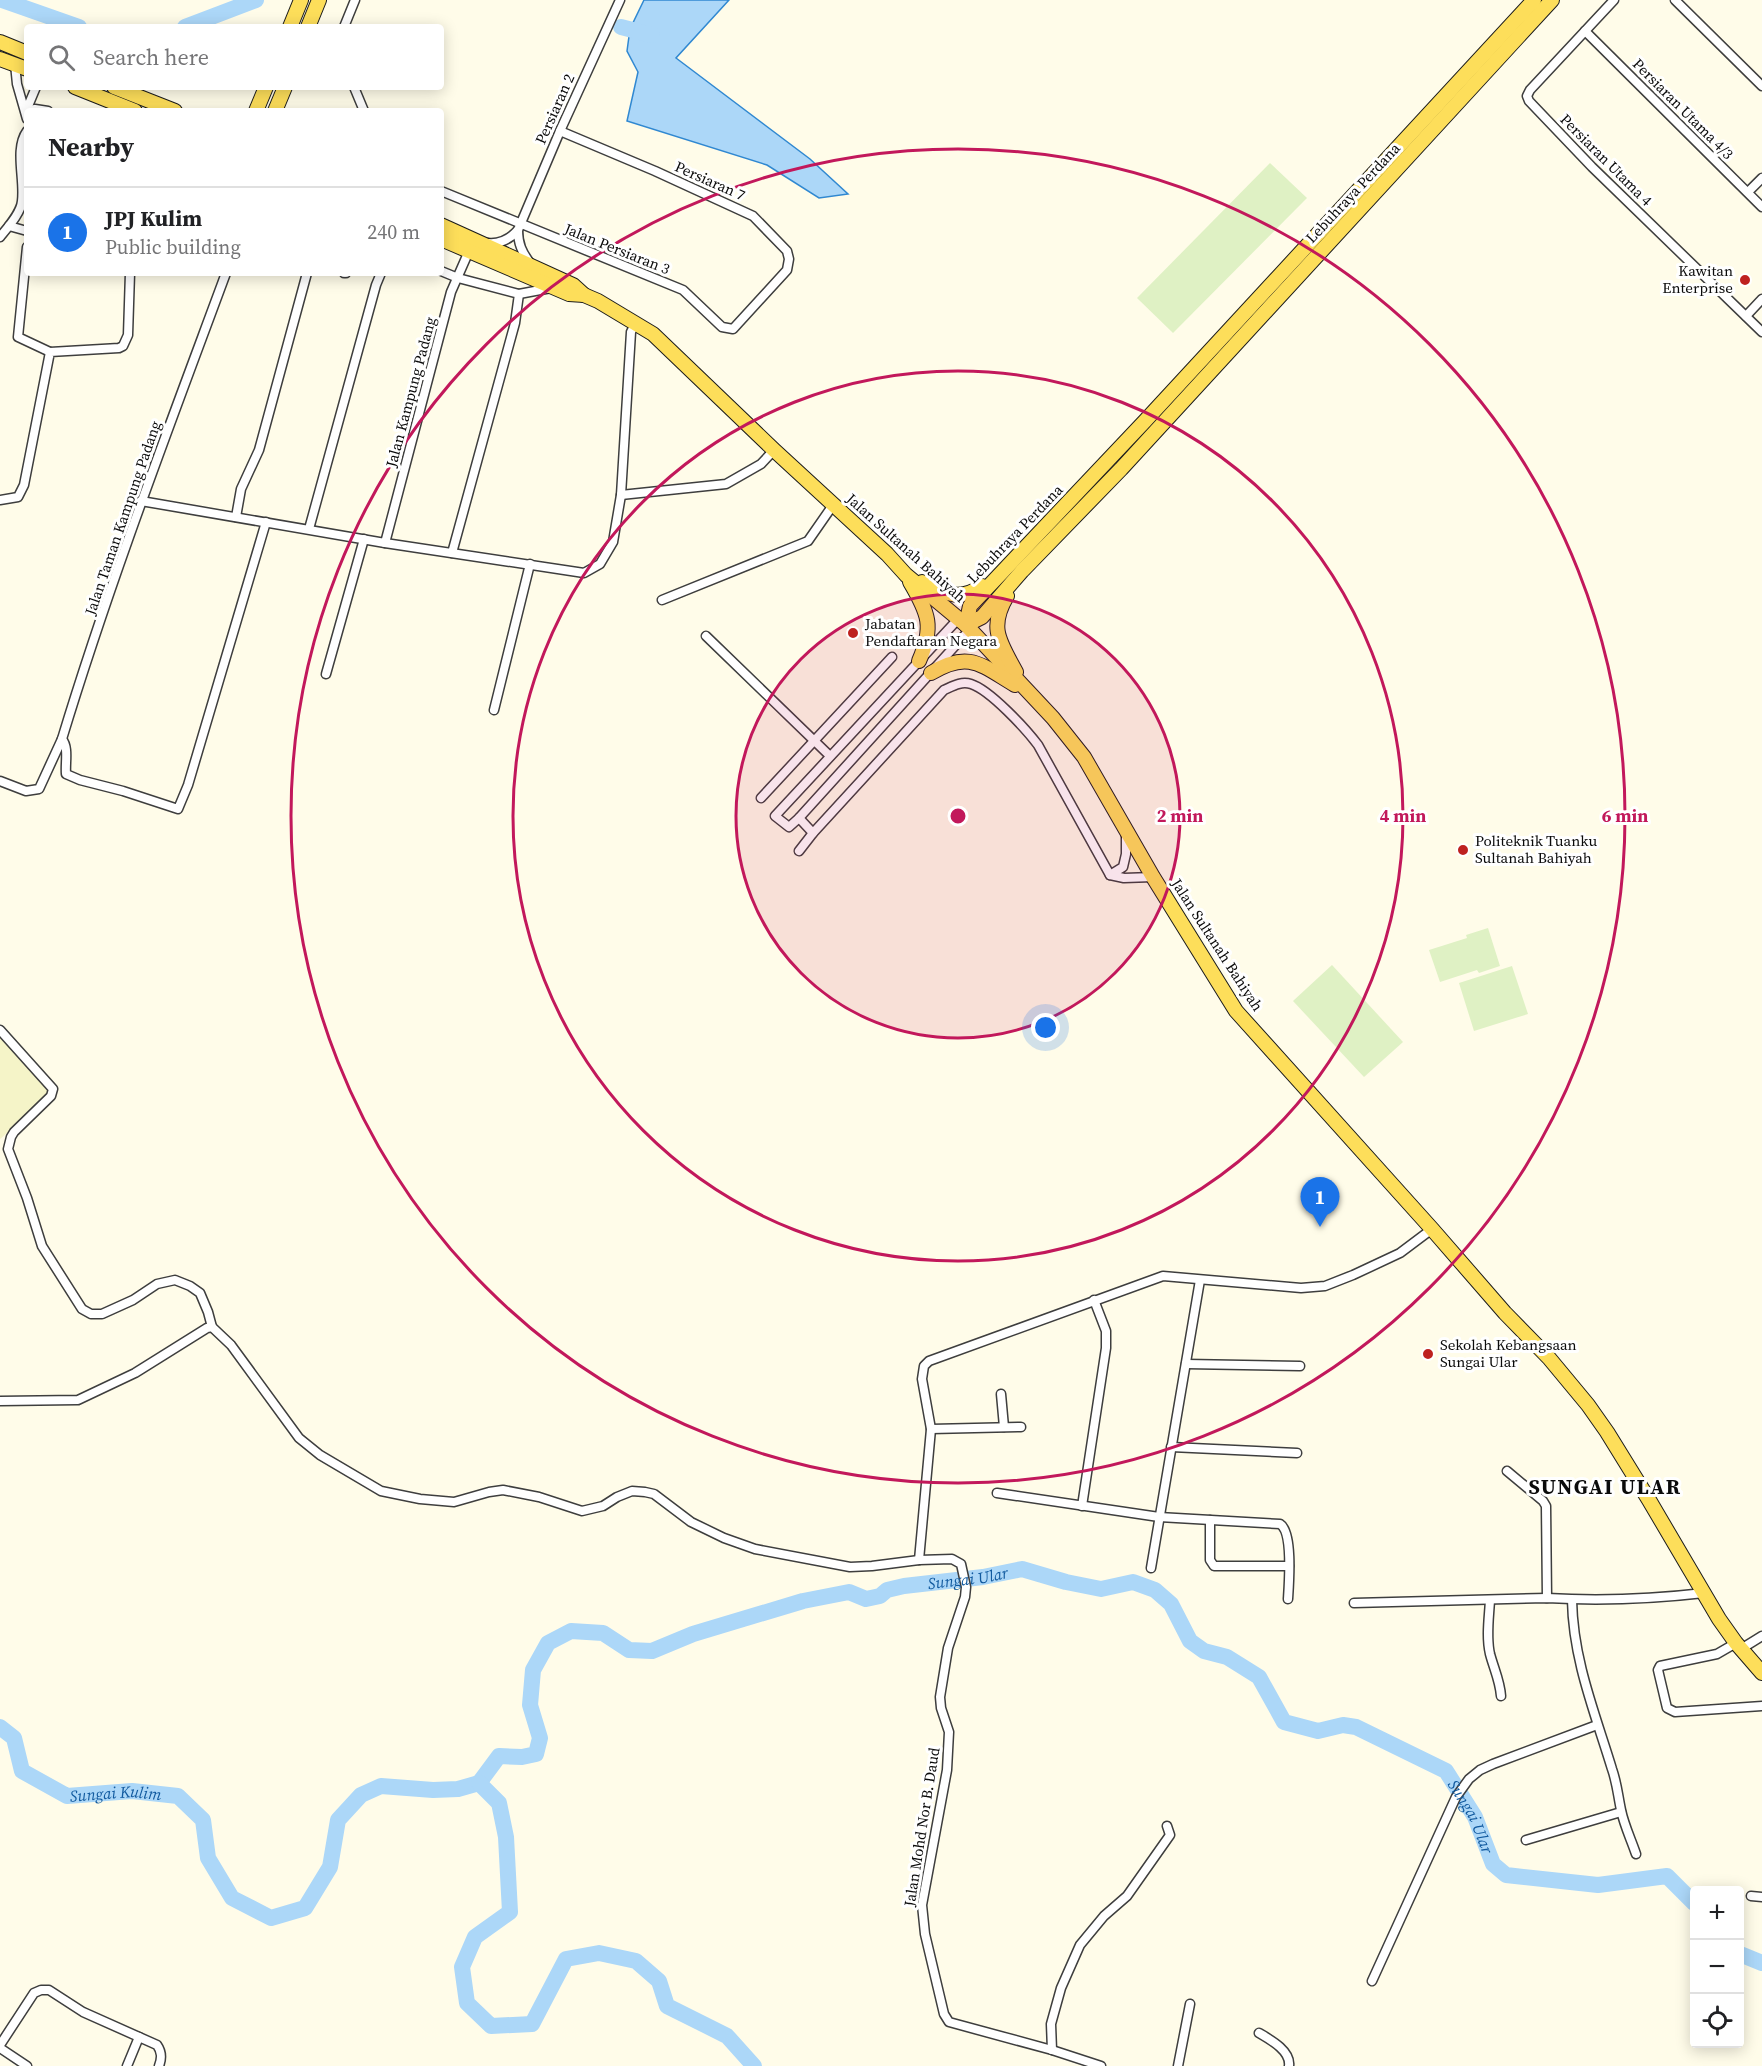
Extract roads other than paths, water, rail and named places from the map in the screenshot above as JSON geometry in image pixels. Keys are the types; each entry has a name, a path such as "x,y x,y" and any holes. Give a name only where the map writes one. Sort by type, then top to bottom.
{"main road":[{"path":"291,24 301,0"},
{"path":"309,24 319,0"},
{"name":"Lebuhraya Perdana","path":"965,625 982,617 1018,566 1029,545 1534,0"},
{"name":"Lebuhraya Perdana","path":"965,625 970,606 1018,566 1121,469 1552,0"},
{"path":"0,42 24,52"},
{"path":"0,59 21,67"},
{"path":"82,90 128,108"},
{"path":"122,90 167,108"},
{"path":"278,108 284,90"},
{"path":"250,108 265,91"},
{"path":"257,108 265,91"},
{"name":"Jalan Sultanah Bahiyah","path":"444,226 573,285 584,295 636,322 653,334 906,575 965,625 1053,718 1084,757 1153,877 1236,1011 1505,1313 1549,1358 1588,1405 1738,1646 1762,1673"},
{"name":"Jalan Sultanah Bahiyah","path":"444,240 569,294 584,295"},
{"path":"1029,545 1056,527 1097,484 1121,469 1127,452 1145,421"},
{"path":"906,575 939,590 962,596 970,594 1018,566"},
{"path":"1018,566 1001,606 996,629 998,637 1028,692"},
{"path":"906,575 927,617 927,642 919,661"},
{"path":"932,673 947,663 966,660 976,663 1028,692"}],"street":[{"path":"345,24 355,0"},
{"name":"Persiaran Utama 4","path":"1614,0 1530,90 1527,96 1528,101 1592,167 1762,332"},
{"path":"1675,0 1762,86"},
{"name":"Persiaran 2","path":"520,227 617,1"},
{"name":"Persiaran Utama 4/3","path":"1585,31 1762,207"},
{"path":"21,67 17,84 24,108"},
{"path":"28,108 35,90"},
{"path":"355,90 363,108"},
{"name":"Persiaran 7","path":"560,131 753,216 787,251 789,259 787,270 763,297"},
{"path":"0,237 9,226 23,200 22,143 24,138"},
{"path":"1748,192 1762,177"},
{"name":"Jalan Persiaran 3","path":"444,192 520,227 683,290 722,327 733,329 763,297"},
{"path":"9,226 24,230"},
{"path":"481,242 500,243 512,237 520,227"},
{"path":"520,227 518,240 523,254 532,266"},
{"name":"Jalan Kampung Padang","path":"385,543 451,292 469,251"},
{"path":"444,272 519,294 554,287"},
{"path":"24,276 18,337 50,352 123,346 128,335 130,276"},
{"name":"Jalan Taman Kampung Padang","path":"225,276 141,501 62,739 66,744 64,760 66,774 178,809 188,785 266,522"},
{"path":"236,517 241,489 259,450 306,276"},
{"path":"309,529 380,276"},
{"path":"452,553 515,323 519,294"},
{"path":"1746,316 1762,299"},
{"path":"141,501 385,543 584,573 600,564 613,542 621,495 631,332 636,322"},
{"path":"0,500 18,497 24,485 50,352"},
{"path":"621,495 726,484 761,464 774,450"},
{"path":"662,600 808,541 833,505"},
{"path":"326,675 364,539"},
{"path":"494,710 530,564"},
{"path":"965,625 932,673 800,818 789,828 775,816 919,661 965,625"},
{"path":"706,636 831,756"},
{"path":"761,798 892,657"},
{"path":"799,851 944,690 957,683 980,688 1026,729 1038,745 1110,875 1124,878 1153,877"},
{"path":"0,781 26,791 39,789 62,739"},
{"path":"800,818 813,833"},
{"path":"1110,875 1123,867 1126,854 1126,830"},
{"path":"0,1030 53,1089 51,1096 11,1137 8,1149 42,1246 76,1302 86,1312 102,1314 133,1300 157,1284 175,1280 190,1286 200,1293 212,1327 231,1344 299,1438 327,1460 381,1491 420,1499 454,1502 503,1490 539,1497 582,1510 603,1506 632,1491 645,1492 654,1494 691,1522 724,1538 755,1549 850,1567 919,1560 931,1430 922,1378 924,1366 929,1360 1163,1276 1301,1288 1325,1286 1400,1253 1432,1229"},
{"path":"1151,1568 1200,1280"},
{"path":"1082,1506 1106,1348 1106,1331 1094,1300"},
{"path":"0,1401 78,1400 135,1373 212,1327"},
{"path":"1186,1364 1300,1366"},
{"path":"1001,1394 1004,1427"},
{"path":"931,1430 1021,1427"},
{"path":"1171,1447 1297,1453"},
{"path":"1508,1471 1544,1501 1546,1506 1547,1598"},
{"path":"997,1493 1159,1517 1280,1524 1286,1528 1288,1539 1288,1599"},
{"path":"1210,1520 1210,1560 1214,1566 1289,1566"},
{"name":"Jalan Mohd Nor B. Daud","path":"919,1560 952,1559 961,1564 966,1587 963,1605 944,1661 940,1697 949,1732 947,1770 922,1905 925,1934 944,2014 949,2022 1052,2050"},
{"path":"1354,1603 1547,1598 1572,1600 1704,1593"},
{"path":"1490,1600 1488,1630 1501,1696"},
{"path":"1572,1600 1573,1625 1579,1662 1614,1776 1621,1812 1636,1854"},
{"path":"1762,1636 1717,1654 1684,1663 1660,1666 1658,1670 1667,1708 1671,1712 1762,1706"},
{"path":"1372,1982 1456,1797 1469,1779 1480,1770 1493,1764 1597,1725"},
{"path":"1526,1840 1621,1812"},
{"path":"1101,2066 1052,2050 1051,2024 1061,1988 1080,1945 1104,1917 1127,1896 1170,1835 1167,1826"},
{"path":"1751,1896 1762,1897"},
{"path":"27,2066 0,2047 33,1993 49,1990 83,2012 157,2045 161,2050 162,2059 159,2066"},
{"path":"1178,2066 1190,2004"},
{"path":"1259,2033 1287,2054 1290,2066"},
{"path":"127,2066 139,2037"}],"water":[{"path":"644,0 729,0 676,58 810,159 848,194 819,198 767,165 627,121 638,72 627,51 630,29"}],"waterway":[{"path":"2,0 70,24"},
{"path":"193,24 256,0"},
{"path":"621,27 652,35"},
{"name":"Sungai Ular","path":"479,1783 499,1756 522,1757 536,1754 540,1738 530,1705 533,1670 548,1643 571,1631 603,1633 629,1650 652,1651 693,1634 803,1601 849,1592 866,1599 904,1586 983,1577 1022,1569 1066,1582 1101,1589 1133,1582 1155,1590 1171,1604 1190,1641 1204,1651 1227,1657 1259,1677 1284,1722 1318,1731 1343,1725 1356,1727 1446,1771 1475,1817 1493,1864 1506,1875 1598,1885 1667,1876 1690,1899"},
{"name":"Sungai Kulim","path":"0,1727 14,1738 22,1771 67,1796 132,1791 178,1796 203,1820 208,1858 232,1898 271,1918 305,1908 330,1867 338,1820 361,1795 381,1786 433,1790 458,1789 479,1783"},
{"path":"479,1783 499,1803 506,1837 510,1912 475,1937 462,1967 467,2003 491,2026 532,2024 566,1959 599,1953 636,1961 659,1981 667,2006 727,2036 754,2066"},
{"name":"Sungai Ular","path":"1744,1956 1762,1963"}],"place":[{"name":"Kawitan Enterprise","path":"1745,280"},
{"name":"Jabatan Pendaftaran Negara","path":"853,633"},
{"name":"Politeknik Tuanku Sultanah Bahiyah","path":"1463,850"},
{"name":"JPJ Kulim","path":"1320,1227"},
{"name":"Sekolah Kebangsaan Sungai Ular","path":"1428,1354"}],"district":[{"name":"SUNGAI ULAR","path":"1605,1487"}]}
